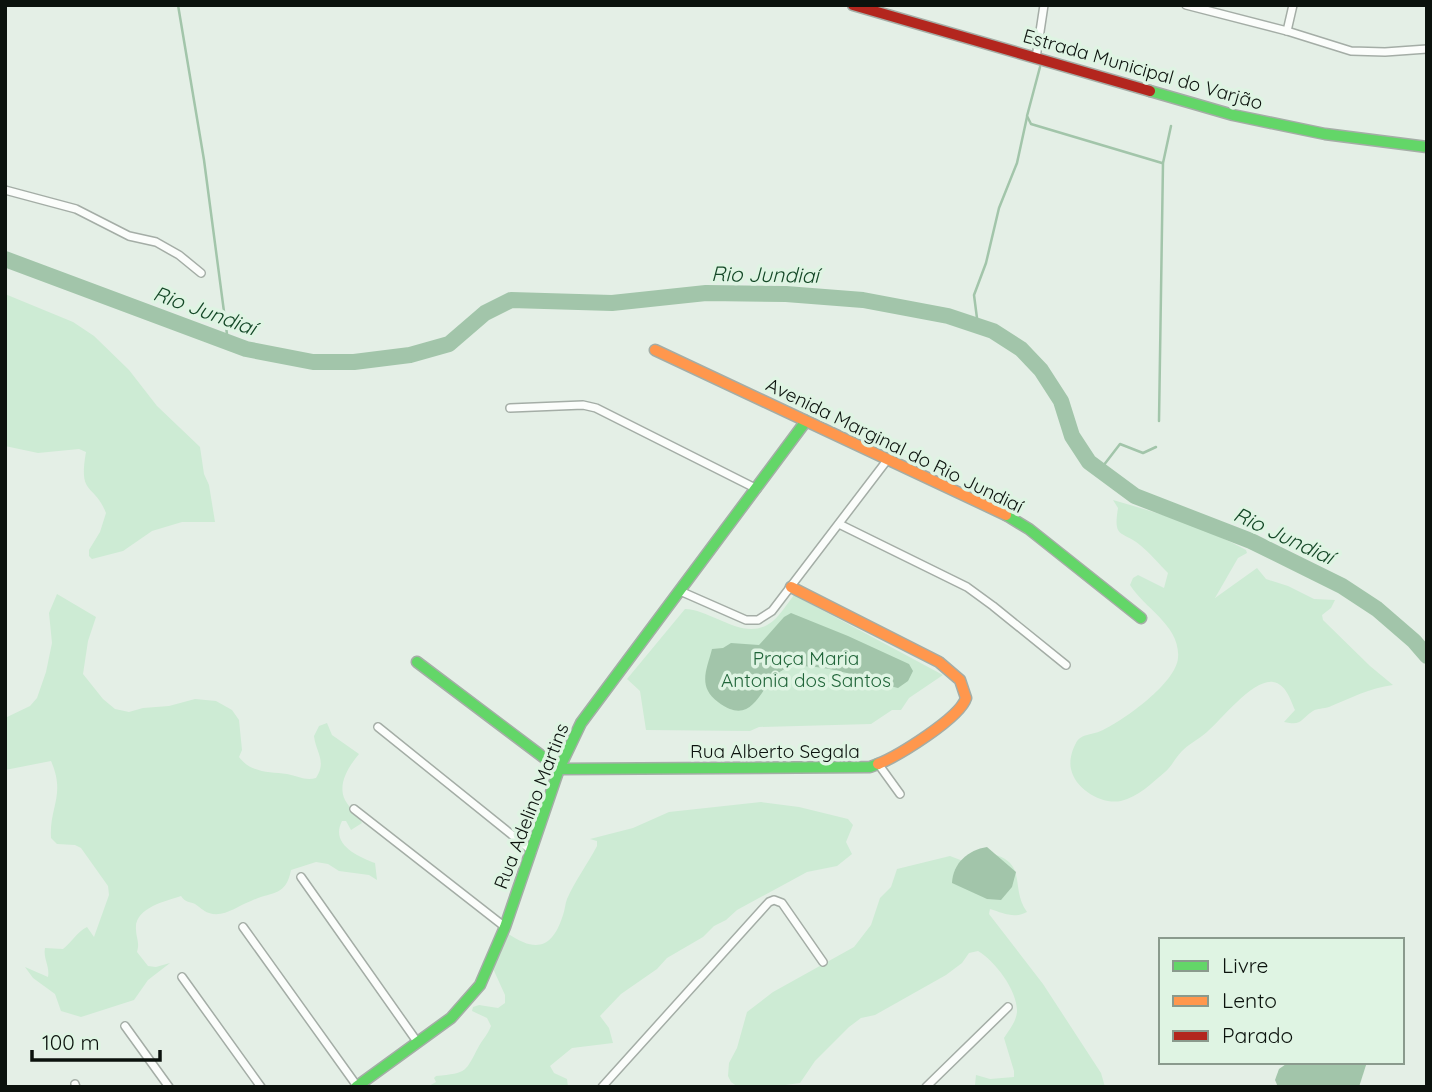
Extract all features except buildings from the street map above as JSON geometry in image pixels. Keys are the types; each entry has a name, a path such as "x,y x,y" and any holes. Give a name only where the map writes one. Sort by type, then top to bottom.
{"street":[{"name":"Estrada Municipal do Varjão","path":"853,5 1233,115 1325,134 1427,147"},
{"path":"1036,58 1044,5"},
{"path":"1186,5 1351,51 1427,49"},
{"path":"1287,31 1293,5"},
{"path":"5,190 76,209 129,236 156,242 201,273"},
{"name":"Avenida Marginal do Rio Jundiaí","path":"655,350 1004,514 1029,530 1141,618"},
{"path":"510,408 583,405 596,408 757,489"},
{"name":"Rua Adelino Martins","path":"357,1087 451,1018 480,985 505,927 559,769 588,710 806,421"},
{"path":"680,591 746,621 758,620 772,611 888,459"},
{"path":"839,524 967,587 1066,665"},
{"name":"Rua Alberto Segala","path":"559,769 847,769 879,765 960,709 966,698 960,679 939,663 791,587"},
{"path":"417,662 559,769"},
{"path":"378,727 532,851"},
{"path":"879,765 900,794"},
{"path":"355,809 505,927"},
{"path":"302,877 418,1043"},
{"path":"602,1087 769,902 774,900 782,903 824,962"},
{"path":"243,927 357,1087"},
{"path":"182,977 261,1087"},
{"path":"926,1087 1008,1007"},
{"path":"125,1027 169,1087"}],"green space":[{"path":"5,294 73,322 94,336 129,370 157,406 200,447 215,522 182,522 152,531 123,551 92,559 89,556 89,550 100,532 106,513 86,483 86,452 79,449 38,453 5,446"},
{"path":"1113,500 1181,521 1246,550 1247,553 1238,558 1215,598 1257,568 1266,579 1314,599 1335,600 1331,608 1322,615 1323,620 1393,685 1315,710 1295,723 1284,722 1295,710 1284,689 1277,683 1265,683 1247,693 1207,732 1182,751 1165,772 1139,793 1114,802 1090,794 1078,783 1071,769 1071,756 1076,743 1084,736 1112,725 1148,700 1168,678 1178,658 1174,636 1130,585 1138,575 1164,588 1168,573 1140,545 1120,532 1117,525 1118,508"},
{"path":"57,594 96,617 88,641 83,674 103,699 115,709 129,712 195,699 216,701 232,710 239,720 242,750 239,757 244,762 261,771 308,779 316,778 321,767 314,736 319,726 327,723 332,735 359,754 348,770 342,788 345,800 362,823 351,830 346,821 342,821 339,829 342,843 361,857 375,863 377,880 369,875 339,871 328,864 316,862 291,870 286,885 277,892 225,913 209,913 181,896 160,903 145,911 137,922 137,952 148,966 170,963 148,980 134,1000 81,1017 61,1011 55,994 33,978 25,967 48,977 45,948 63,949 87,927 94,937 109,895 108,886 81,848 57,844 51,838 57,783 51,761 5,770 5,718 30,706 37,698 52,643 49,613"},
{"name":"Praça Maria Antonia dos Santos","path":"794,595 943,675 909,698 901,710 892,710 871,724 759,727 750,731 646,730 640,691 627,679 685,609 740,628 752,629 773,621"},
{"path":"761,802 799,807 848,819 853,825 846,842 852,854 837,866 807,872 737,910 703,937 667,958 657,969 621,994 600,1016 609,1028 613,1043 572,1048 550,1066 554,1073 567,1079 568,1087 427,1087 436,1082 436,1076 454,1074 468,1066 491,1026 487,1018 472,1011 473,1007 479,1005 498,1008 505,1003 505,995 490,962 507,933 534,945 548,941 554,935 570,892 597,846 597,841 590,839 633,828 669,812"},
{"path":"982,852 998,856 1013,867 1027,912 1013,915 990,909 989,914 1043,984 1101,1073 1105,1087 975,1085 976,1075 990,1079 1014,1077 1004,1038 1014,1023 1017,1012 1010,986 991,962 978,951 969,953 962,963 946,975 875,1015 861,1018 815,1061 800,1083 771,1087 738,1087 731,1082 728,1076 729,1063 737,1048 747,1012 773,992 854,947 871,925 880,898 891,887 897,869 950,856 963,861"}],"shaded area":[{"path":"791,613 909,664 913,671 908,681 898,688 843,672 800,666 779,673 758,699 742,710 731,709 718,702 708,690 705,677 712,649 723,648 731,643 759,645 784,617"},
{"path":"987,847 1016,872 1012,887 1001,900 987,899 952,883 955,869 963,859 974,851"},
{"path":"1286,1064 1366,1064 1359,1087 1278,1087 1275,1080 1279,1069"}],"waterway":[{"path":"178,5 204,160 228,342"},
{"path":"1040,67 1027,116 1031,124 1162,163"},
{"path":"978,326 974,295 986,263 999,208 1017,163 1027,117"},
{"path":"1159,421 1163,163 1171,126"},
{"name":"Rio Jundiaí","path":"5,259 246,349 313,362 354,362 410,355 449,344 485,313 511,300 612,303 706,293 786,294 863,300 948,316 993,331 1021,349 1041,370 1061,401 1072,436 1089,462 1135,496 1251,541 1342,586 1377,609 1427,656"},
{"path":"1100,470 1120,444 1143,453 1156,447"}],"traffic: fast":[{"path":"1150,91 1233,115 1325,134 1427,147"},
{"path":"356,1087 451,1018 480,985 505,927 559,769 581,723 806,421"},
{"path":"1006,515 1029,529 1141,618"},
{"path":"417,662 559,769 870,767 878,764"}],"traffic: slow":[{"path":"655,350 1006,515"},
{"path":"791,587 939,662 960,680 966,698 953,716 913,745 878,764"}],"traffic: jam":[{"path":"853,5 1150,91"}]}
